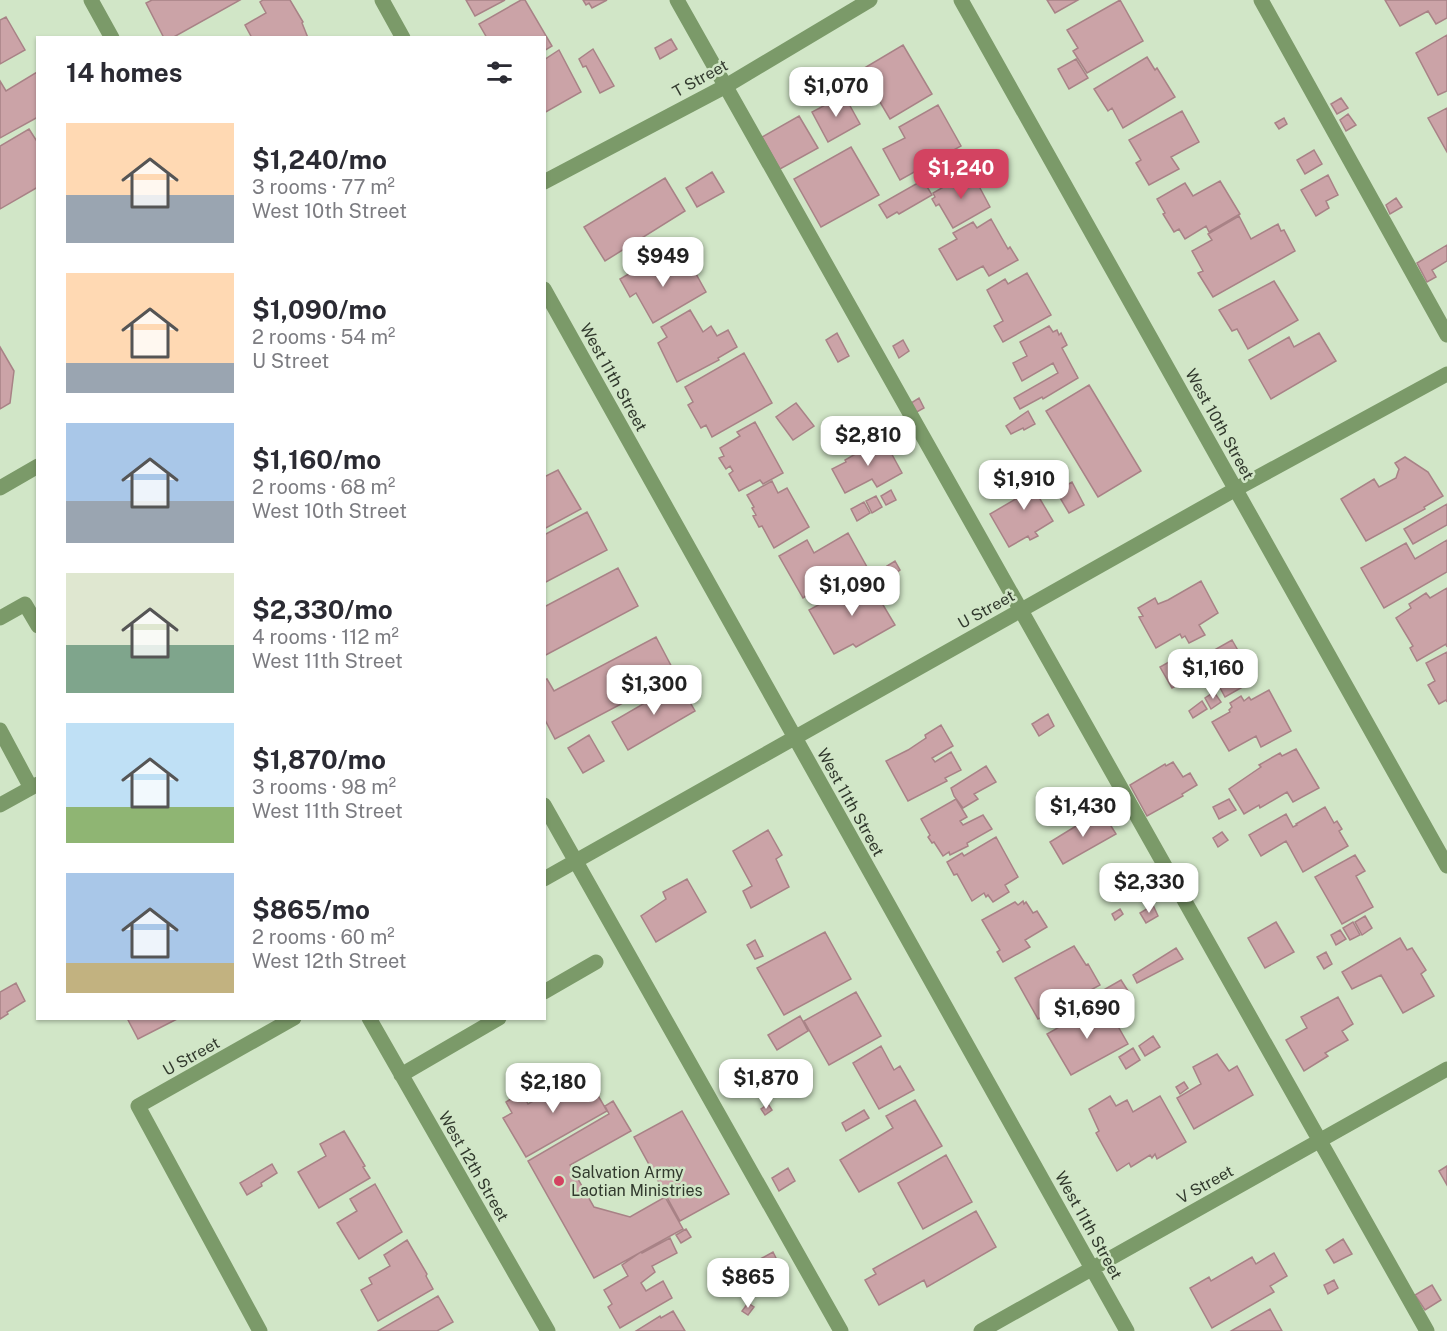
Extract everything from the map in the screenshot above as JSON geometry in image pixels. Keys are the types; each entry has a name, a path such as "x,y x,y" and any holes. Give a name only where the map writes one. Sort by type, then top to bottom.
{"street":[{"path":"91,0 111,36"},
{"path":"382,0 402,36"},
{"path":"677,0 1427,1331"},
{"name":"T Street","path":"546,181 726,86 870,0"},
{"name":"West 10th Street","path":"961,0 1447,866"},
{"path":"1261,0 1447,335"},
{"name":"West 11th Street","path":"546,293 1127,1331"},
{"name":"U Street","path":"546,878 1236,489 1447,374"},
{"path":"0,488 36,467"},
{"path":"0,618 25,604 36,623"},
{"path":"0,730 34,786 0,805"},
{"path":"546,809 841,1331"},
{"path":"546,991 596,962"},
{"name":"U Street","path":"260,1331 138,1106 290,1020"},
{"name":"West 12th Street","path":"370,1020 548,1331"},
{"path":"401,1075 496,1020"},
{"name":"V Street","path":"981,1331 1447,1069"}],"building":[{"path":"152,0 240,0 176,36 163,36 146,3"},
{"path":"290,0 303,22 307,36 251,36 245,25 266,13 260,2"},
{"path":"466,0 505,0 475,16"},
{"path":"521,0 525,0 552,46 546,50 546,36 486,36 479,24"},
{"path":"583,0 607,0 592,8"},
{"path":"1047,0 1078,0 1055,13"},
{"path":"1120,0 1143,41 1087,73 1073,51 1078,48 1067,30"},
{"path":"1385,0 1447,0 1447,18 1436,24 1428,11 1400,26"},
{"path":"6,17 25,50 0,64 0,20"},
{"path":"1447,35 1447,91 1438,95 1416,53"},
{"path":"671,39 677,49 660,59 655,48"},
{"path":"903,45 932,94 890,119 861,70"},
{"path":"593,49 614,86 600,93 586,66 583,67 579,59"},
{"path":"559,50 581,92 546,112 546,59"},
{"path":"1147,57 1155,70 1157,68 1175,97 1123,128 1112,108 1108,111 1094,89"},
{"path":"1076,59 1088,78 1069,89 1058,69"},
{"path":"36,73 36,118 0,138 0,81 6,91"},
{"path":"844,95 860,124 828,142 812,112"},
{"path":"1341,98 1348,108 1337,114 1331,104"},
{"path":"938,105 961,146 900,180 883,149 905,138 899,127"},
{"path":"1447,108 1447,152 1428,118"},
{"path":"1182,111 1199,142 1171,157 1179,169 1149,185 1136,163 1141,160 1129,140"},
{"path":"1348,114 1356,125 1346,131 1340,120"},
{"path":"799,116 818,148 780,169 762,137"},
{"path":"1284,118 1287,124 1279,129 1275,123"},
{"path":"29,129 36,140 36,188 0,209 0,146"},
{"path":"851,147 879,195 821,227 794,179"},
{"path":"1314,150 1322,164 1305,174 1297,160"},
{"path":"971,171 990,207 953,228 939,204 936,206 932,199 935,197 933,193"},
{"path":"712,172 724,192 697,207 686,188"},
{"path":"1328,175 1338,195 1326,201 1329,208 1316,216 1301,190"},
{"path":"665,178 685,211 605,261 584,227"},
{"path":"923,180 932,195 899,214 897,212 887,218 879,205"},
{"path":"1220,181 1240,214 1209,232 1206,226 1185,239 1179,229 1174,232 1157,199 1185,183 1193,196"},
{"path":"1396,198 1402,207 1390,214 1386,205"},
{"path":"1239,216 1251,239 1278,224 1281,231 1284,230 1295,251 1213,297 1198,273 1203,271 1192,251 1212,240 1208,234"},
{"path":"991,219 1008,249 1010,247 1018,260 989,276 983,266 957,280 939,249 957,239 953,233 973,222 977,228"},
{"path":"1447,245 1447,261 1432,270 1436,277 1427,282 1417,263"},
{"path":"656,258 667,277 690,263 706,292 653,323 636,293 630,297 620,279"},
{"path":"1027,273 1051,315 1003,342 994,326 1003,321 987,290 1005,279 1008,284"},
{"path":"1274,281 1298,320 1248,349 1237,329 1232,331 1219,310"},
{"path":"690,310 703,332 711,326 717,336 728,330 737,347 718,358 719,360 677,382 658,343 667,337 661,327"},
{"path":"1049,326 1053,332 1057,330 1059,335 1061,333 1067,345 1062,348 1078,378 1043,399 1042,397 1020,409 1014,398 1058,373 1053,363 1022,381 1013,363 1027,356 1020,342"},
{"path":"837,333 849,356 838,362 826,340"},
{"path":"1319,333 1336,361 1271,399 1249,360 1289,337 1294,347"},
{"path":"903,340 909,351 899,358 893,346"},
{"path":"0,347 14,371 10,403 0,409"},
{"path":"744,353 772,403 712,437 706,425 701,428 688,405 693,402 685,387"},
{"path":"1089,385 1141,471 1098,497 1046,411"},
{"path":"919,398 924,408 915,413 911,403"},
{"path":"796,403 814,426 793,440 776,417"},
{"path":"1028,411 1035,424 1011,434 1006,426"},
{"path":"755,422 783,473 763,484 760,480 739,491 729,474 733,471 730,466 726,469 719,458 724,456 720,448 740,436 737,432"},
{"path":"883,438 902,473 877,487 872,479 845,493 832,469"},
{"path":"1405,457 1428,472 1443,496 1424,507 1425,509 1366,541 1341,499 1374,479 1379,487 1396,478 1399,469 1395,463"},
{"path":"558,470 581,509 546,528 546,476"},
{"path":"1042,470 1051,486 1037,494 1053,521 1035,532 1038,536 1030,540 1028,536 1009,547 990,514 1021,496 1015,484 1028,477 1029,479"},
{"path":"772,481 778,493 787,488 809,527 774,548 762,526 759,527 753,516 756,515 752,508 754,507 747,495"},
{"path":"1072,482 1084,505 1069,513 1056,491"},
{"path":"891,490 896,500 886,505 881,496"},
{"path":"876,496 882,507 872,513 866,501"},
{"path":"864,502 870,513 857,521 851,509"},
{"path":"1447,504 1447,525 1413,544 1404,529"},
{"path":"587,512 607,550 546,582 546,534"},
{"path":"848,533 867,567 825,591 822,586 803,598 779,556 807,540 814,553"},
{"path":"1447,540 1447,572 1384,608 1361,568 1406,543 1415,559"},
{"path":"895,561 900,570 893,575 887,566"},
{"path":"618,568 638,606 546,655 546,606"},
{"path":"867,578 895,625 856,647 853,644 834,654 809,610"},
{"path":"1201,581 1218,613 1199,625 1205,635 1189,643 1185,636 1182,638 1180,634 1156,648 1139,617 1143,616 1138,608 1155,598 1158,604 1168,600"},
{"path":"1447,588 1447,647 1446,644 1417,661 1410,648 1413,646 1396,618 1411,608 1409,604 1426,593 1430,598"},
{"path":"656,637 676,675 555,739 546,722 546,679 554,691"},
{"path":"1232,640 1255,680 1225,697 1212,673 1207,676 1199,662 1204,660 1202,657"},
{"path":"1447,652 1447,702 1446,700 1439,704 1428,685 1435,681 1426,663"},
{"path":"1183,654 1196,675 1172,688 1160,667"},
{"path":"679,683 695,711 628,750 612,722"},
{"path":"1269,690 1291,731 1261,747 1256,736 1229,751 1212,722 1230,712 1232,707 1230,703 1241,696 1244,701 1249,697 1251,700"},
{"path":"1214,692 1221,702 1211,709 1205,698"},
{"path":"1202,701 1207,709 1193,718 1189,711"},
{"path":"1048,714 1054,726 1039,736 1032,724"},
{"path":"941,725 953,746 932,758 935,762 951,752 961,770 945,778 947,781 908,801 886,761 908,750"},
{"path":"589,735 604,761 583,773 568,748"},
{"path":"1296,749 1319,788 1293,802 1287,792 1260,808 1259,805 1244,814 1229,789 1261,767 1259,765 1280,753 1282,756"},
{"path":"1173,762 1183,777 1190,773 1197,785 1182,794 1183,796 1147,816 1130,785 1165,764 1166,766"},
{"path":"986,766 996,782 974,794 978,799 963,808 951,788"},
{"path":"956,799 967,817 960,821 963,825 983,815 992,829 967,843 968,846 943,856 928,837 930,835 921,819"},
{"path":"1229,799 1236,810 1219,819 1213,807"},
{"path":"1325,807 1334,823 1337,821 1342,829 1339,831 1348,846 1303,872 1286,841 1261,856 1249,835 1286,814 1293,827"},
{"path":"1103,813 1116,834 1063,864 1050,842"},
{"path":"768,830 782,855 776,859 789,887 751,908 743,891 752,886 733,851"},
{"path":"1222,832 1228,840 1218,847 1213,838"},
{"path":"996,837 1018,877 1005,885 1009,892 993,902 984,893 972,901 957,874 954,875 947,862 962,853 964,856"},
{"path":"1355,855 1365,871 1356,876 1373,907 1342,924 1315,877"},
{"path":"687,879 706,912 656,942 641,916 666,899 663,892"},
{"path":"1023,901 1033,913 1037,911 1047,927 1025,940 1030,947 1003,962 997,952 1000,950 982,920 1015,902 1018,905"},
{"path":"1153,905 1158,916 1146,923 1140,913"},
{"path":"1120,909 1123,914 1115,920 1112,914"},
{"path":"1365,916 1372,928 1362,935 1355,922"},
{"path":"1276,922 1294,952 1265,968 1248,938"},
{"path":"1353,922 1360,935 1350,940 1343,928"},
{"path":"1340,930 1346,939 1336,945 1331,935"},
{"path":"825,932 851,979 784,1015 757,968"},
{"path":"1400,938 1407,950 1412,948 1426,970 1421,974 1434,996 1403,1013 1381,975 1352,989 1342,972"},
{"path":"755,940 763,956 755,959 747,945"},
{"path":"1074,946 1100,985 1038,1019 1015,978"},
{"path":"1176,948 1183,959 1137,983 1133,975"},
{"path":"1326,952 1332,964 1324,969 1317,957"},
{"path":"1121,980 1130,994 1109,1006 1100,992"},
{"path":"16,983 25,1001 0,1019 0,992"},
{"path":"856,992 881,1036 829,1065 804,1021"},
{"path":"1338,997 1353,1024 1342,1031 1348,1040 1325,1053 1328,1056 1304,1071 1286,1040 1307,1028 1301,1017"},
{"path":"1107,1007 1128,1044 1071,1075 1047,1034 1089,1010 1092,1016"},
{"path":"800,1016 808,1031 777,1050 768,1035"},
{"path":"128,1020 175,1020 138,1039"},
{"path":"1153,1036 1160,1047 1145,1056 1139,1046"},
{"path":"881,1046 894,1070 900,1066 914,1090 879,1109 853,1063"},
{"path":"1133,1048 1140,1060 1126,1069 1119,1057"},
{"path":"1217,1054 1229,1071 1237,1066 1253,1095 1194,1129 1177,1098 1201,1084 1193,1067"},
{"path":"585,1073 607,1111 526,1157 503,1118 512,1113 506,1102 522,1092 528,1104 564,1084 568,1079 570,1082"},
{"path":"1184,1082 1188,1088 1180,1094 1176,1087"},
{"path":"1110,1096 1116,1106 1127,1100 1133,1112 1160,1096 1186,1142 1157,1159 1155,1154 1152,1158 1150,1155 1131,1167 1129,1163 1117,1171 1096,1133 1099,1131 1089,1109"},
{"path":"915,1100 942,1146 859,1192 840,1160 893,1128 886,1116"},
{"name":"Salvation Army Laotian Ministries","path":"613,1101 631,1131 570,1165 594,1207 630,1217 665,1197 683,1229 594,1278 528,1161 609,1114 605,1106"},
{"path":"768,1104 772,1110 765,1115 761,1109"},
{"path":"864,1110 869,1118 846,1131 842,1123"},
{"path":"682,1111 729,1194 680,1221 634,1137"},
{"path":"344,1131 370,1178 319,1208 298,1172 326,1156 320,1144"},
{"path":"946,1155 972,1202 923,1229 898,1183"},
{"path":"272,1164 277,1173 247,1195 240,1183"},
{"path":"1447,1166 1447,1185 1439,1171"},
{"path":"788,1168 795,1181 779,1191 772,1178"},
{"path":"375,1184 402,1232 359,1259 337,1223 357,1211 350,1199"},
{"path":"976,1211 996,1247 927,1287 924,1280 879,1305 865,1280 876,1274 873,1269"},
{"path":"686,1229 691,1237 681,1243 676,1235"},
{"path":"670,1238 677,1253 652,1266 655,1272 641,1283 646,1291 663,1281 672,1298 620,1328 608,1307 612,1304 604,1290 628,1276 622,1265 641,1252"},
{"path":"1343,1239 1352,1254 1334,1263 1326,1250"},
{"path":"407,1240 433,1289 378,1321 361,1290 372,1284 369,1278 390,1266 384,1255"},
{"path":"773,1252 783,1272 775,1277 779,1284 749,1299 735,1273"},
{"path":"1274,1253 1287,1276 1270,1286 1274,1292 1212,1328 1190,1288 1209,1277 1211,1281 1252,1257 1256,1264"},
{"path":"1334,1280 1338,1288 1328,1294 1324,1285"},
{"path":"1432,1285 1441,1300 1425,1310 1415,1295"},
{"path":"438,1296 453,1322 437,1331 378,1331"},
{"path":"748,1303 754,1307 748,1315 742,1311"},
{"path":"1270,1309 1282,1331 1231,1331"},
{"path":"673,1311 685,1331 636,1331 660,1316 661,1318"}],"place":[{"name":"Salvation Army Laotian Ministries","path":"559,1181"}]}
